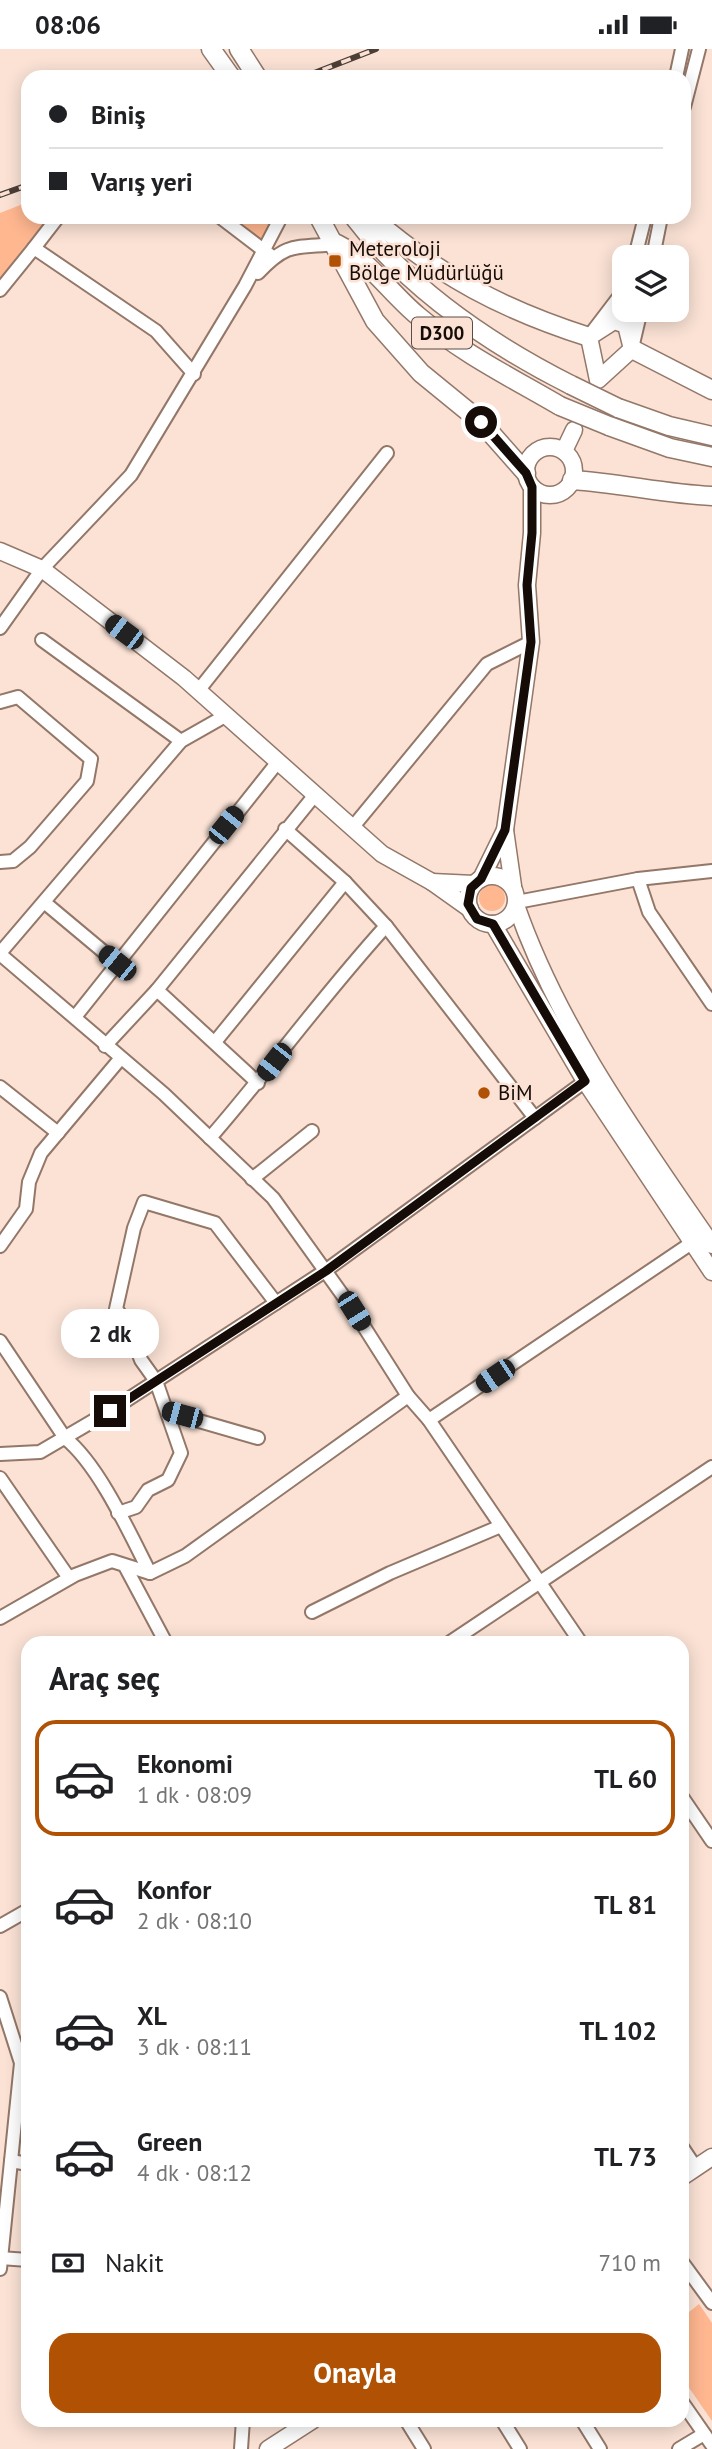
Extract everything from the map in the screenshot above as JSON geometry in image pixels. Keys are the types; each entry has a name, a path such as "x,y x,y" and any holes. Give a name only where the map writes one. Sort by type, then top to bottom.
{"highway":[{"path":"211,49 226,70"},
{"path":"239,49 252,70"},
{"name":"D300","path":"324,224 337,244 352,251 418,316 485,362 560,406 670,448 712,457"},
{"name":"D300","path":"361,224 439,303 517,358 618,408 669,426 712,436"},
{"path":"379,224 399,241 469,289 530,319 589,337"},
{"path":"337,244 375,321 421,373 481,422 529,480"},
{"path":"632,349 712,390"},
{"path":"572,480 622,484 662,493 712,496"}],"main road":[{"path":"614,321 626,325 632,349 598,380 589,337 614,321"},
{"path":"564,451 574,430"},
{"path":"529,480 545,495 554,495 568,487 572,480 573,464 564,451 556,448 540,449 529,459 529,480 532,533 527,585 531,642 505,830 515,898 532,952 591,1077"},
{"path":"532,533 554,495"},
{"path":"0,551 43,569 198,691 382,854 432,882 470,909 477,919 493,924 509,918 515,898"},
{"path":"470,909 468,896 505,830"},
{"path":"432,882 477,881 496,876 515,898"},
{"path":"493,924 591,1077 703,1241 712,1272"},
{"path":"689,2172 712,2157"},
{"path":"268,2449 302,2427"}],"street":[{"path":"678,70 682,49"},
{"path":"691,80 699,49"},
{"path":"0,290 53,224"},
{"path":"229,224 269,254"},
{"path":"0,628 43,569 131,475 246,286 269,254 279,224"},
{"path":"638,245 643,224"},
{"path":"655,245 660,224"},
{"path":"269,254 293,246 337,244"},
{"path":"34,248 156,331 194,374"},
{"path":"589,337 612,306"},
{"path":"632,349 638,322"},
{"path":"198,691 387,453"},
{"path":"42,640 181,741"},
{"path":"352,828 487,663 531,642"},
{"path":"0,702 18,697 91,759 87,781 30,847 13,861 0,862"},
{"path":"225,716 181,741 0,954 164,1094 273,1198 576,1636"},
{"path":"75,1017 277,763"},
{"path":"105,1046 157,990 314,796"},
{"path":"285,829 345,882 386,926 535,1118"},
{"path":"515,898 638,879 712,871"},
{"path":"638,879 649,912 712,1004"},
{"path":"215,1042 345,882"},
{"path":"44,902 117,963"},
{"path":"210,1138 258,1083 336,980 386,926"},
{"path":"157,990 258,1083"},
{"path":"0,1246 26,1209 29,1182 41,1153 120,1059"},
{"path":"0,1454 40,1452 156,1381 326,1271 591,1077"},
{"path":"0,1087 58,1133"},
{"path":"252,1179 312,1131"},
{"path":"118,1513 136,1507 148,1490 168,1480 181,1453 156,1381 141,1360 127,1323 116,1309 134,1228 144,1202 215,1223 276,1303"},
{"path":"429,1420 703,1241"},
{"path":"0,1341 65,1437 78,1448 118,1513 149,1573"},
{"path":"0,1618 69,1578 112,1561 149,1573 185,1556 408,1396"},
{"path":"168,1412 258,1438"},
{"path":"460,1636 712,1467"},
{"path":"0,1478 69,1578"},
{"path":"312,1612 390,1573 501,1526"},
{"path":"127,1567 162,1636"},
{"path":"689,1807 712,1841"},
{"path":"0,1926 21,1914"},
{"path":"0,1997 21,2063 0,2261 21,2260"},
{"path":"11,2161 21,2163"},
{"path":"689,2272 712,2303"},
{"path":"679,2449 708,2439 689,2412"},
{"path":"241,2449 243,2427"},
{"path":"410,2427 424,2449"},
{"path":"506,2427 520,2449"},
{"path":"586,2427 600,2449"}],"shaded area":[{"path":"21,205 21,224 52,224 0,290 0,213"},
{"path":"229,224 278,224 265,251"},
{"path":"492,885 501,889 505,898 501,907 492,911 483,907 479,898 483,889"},
{"path":"699,2304 712,2323 712,2421 689,2388 689,2312"}],"railway":[{"path":"322,70 376,49"},
{"path":"0,195 21,188"}],"place":[{"name":"Meteroloji Bölge Müdürlüğü","path":"335,261"},
{"name":"BiM","path":"484,1093"}],"route":[{"path":"110,1411 326,1271 585,1081 493,924 477,919 468,904 471,888 481,879 505,830 531,642 527,585 532,533 532,487 526,473 481,422"}]}
